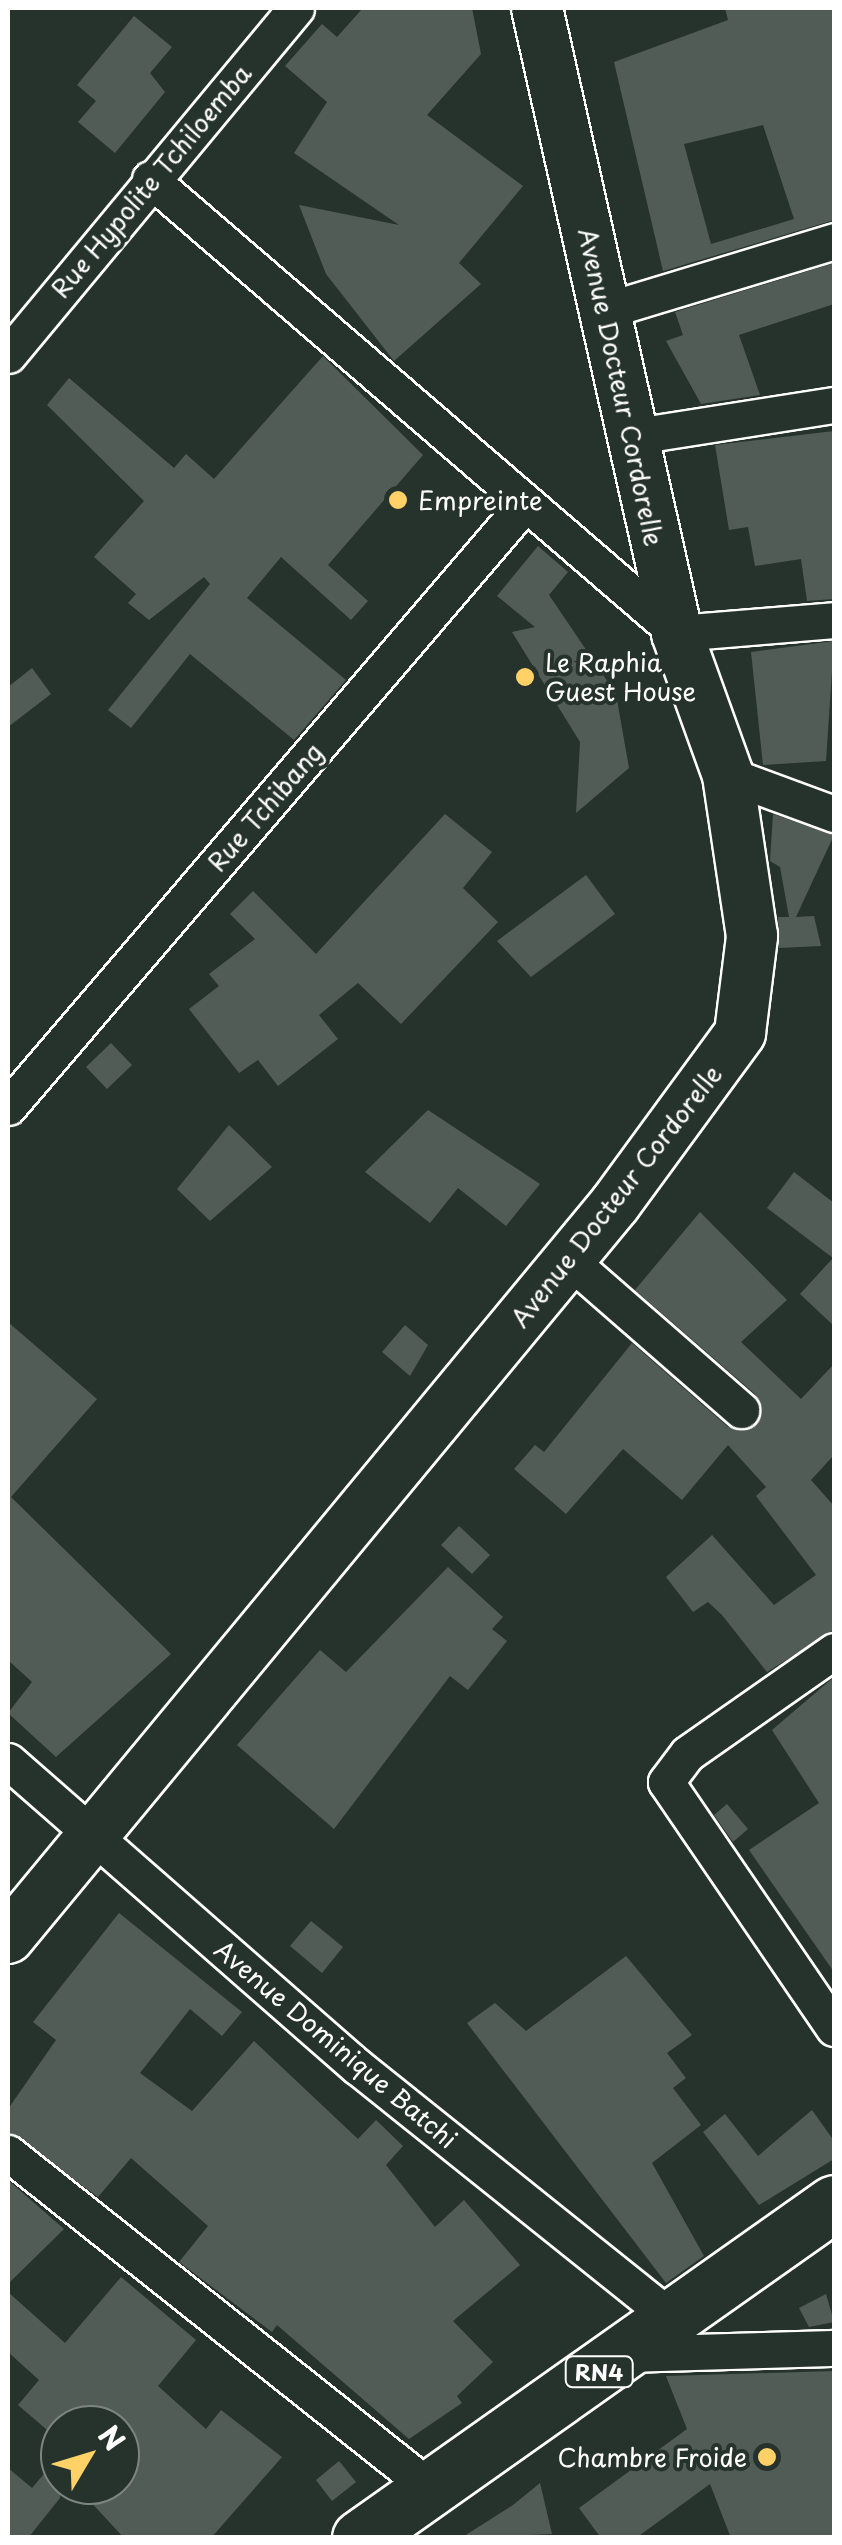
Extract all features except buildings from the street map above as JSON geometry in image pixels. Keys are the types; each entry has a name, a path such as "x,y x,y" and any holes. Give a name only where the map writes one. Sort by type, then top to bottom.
{"highway":[{"name":"RN4","path":"360,2538 626,2354 834,2202"}],"street":[{"name":"Rue Hypolite Tchiloemba","path":"8,355 150,179 296,8"},
{"name":"Avenue Docteur Cordorelle","path":"8,1938 568,1259 740,1033 752,936 728,776 677,633 629,437 537,8"},
{"path":"150,179 522,507 677,633 834,620"},
{"path":"604,311 834,241"},
{"path":"629,437 834,405"},
{"name":"Rue Tchibang","path":"8,1107 522,507"},
{"path":"728,776 834,814"},
{"path":"568,1259 740,1410"},
{"path":"834,1652 676,1763 666,1782 834,2028"},
{"name":"Avenue Dominique Batchi","path":"8,1761 358,2068 672,2319"},
{"path":"8,2153 430,2488"},
{"path":"626,2354 834,2348"}],"place":[{"name":"Empreinte","path":"398,500"},
{"name":"Le Raphia Guest House","path":"525,677"},
{"name":"Chambre Froide","path":"767,2457"}]}
